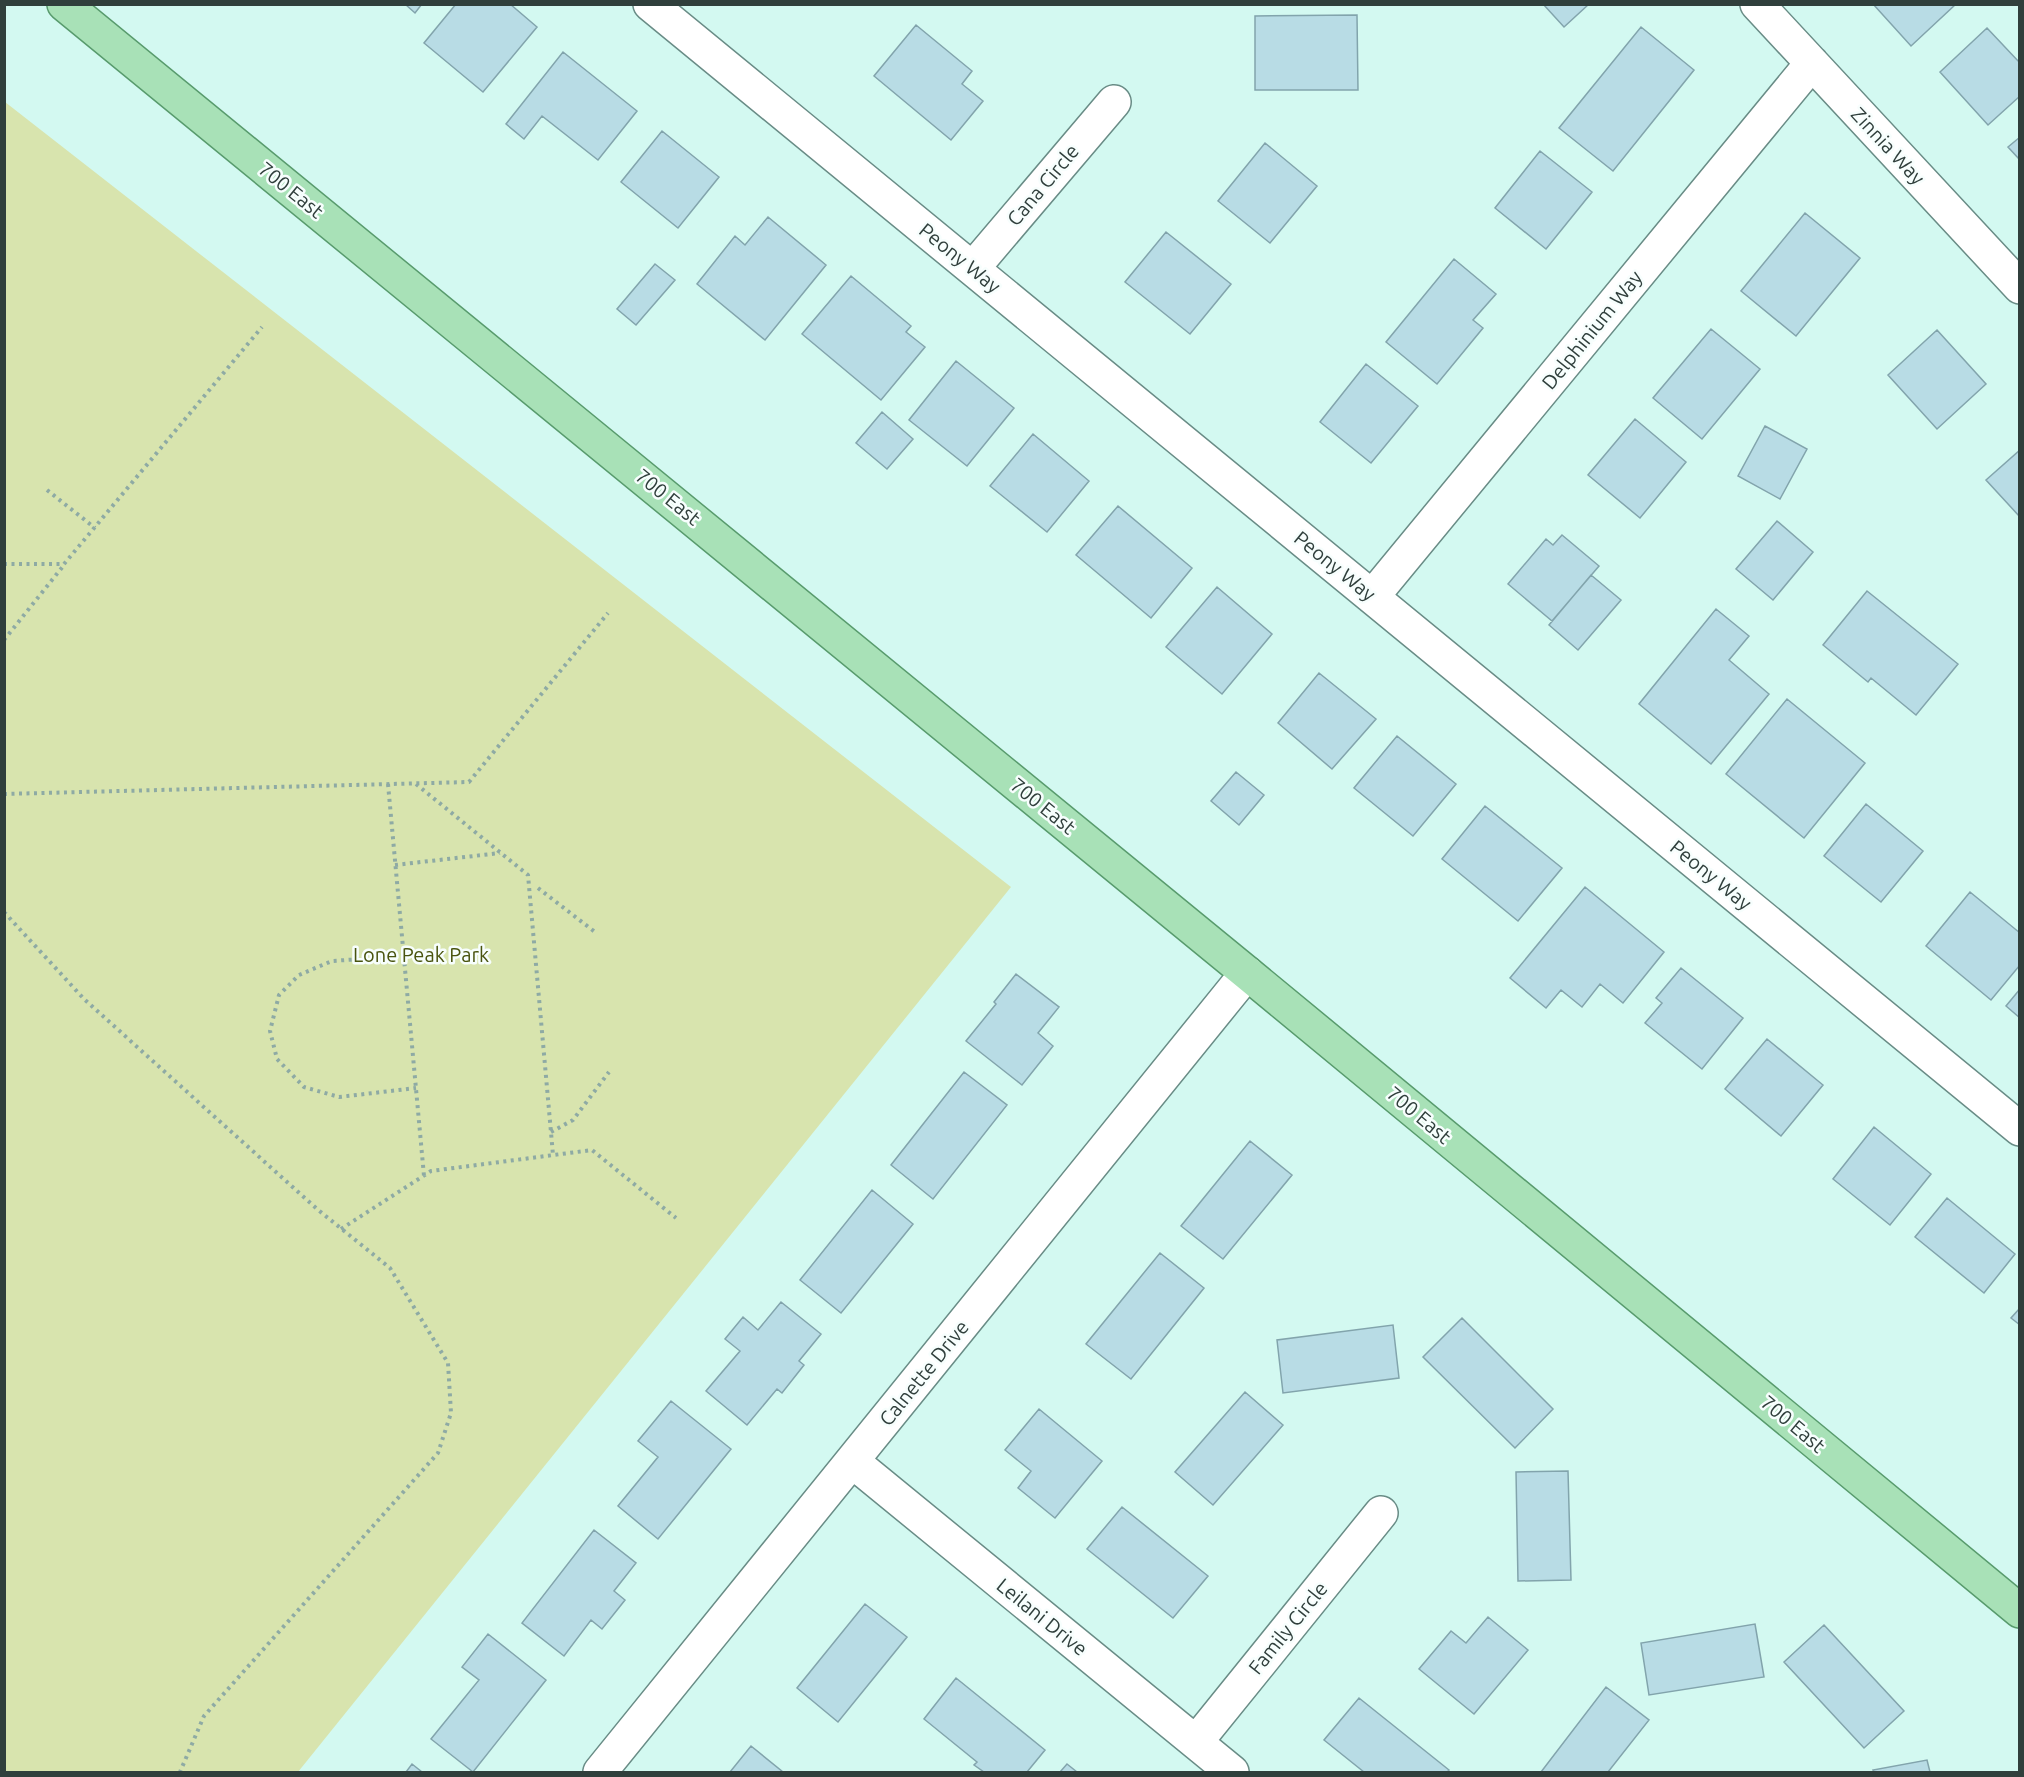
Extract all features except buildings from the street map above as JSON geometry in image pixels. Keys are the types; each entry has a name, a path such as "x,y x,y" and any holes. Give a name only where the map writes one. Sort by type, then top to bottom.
{"main road":[{"name":"700 East","path":"64,4 1247,973 2019,1611"}],"street":[{"name":"Peony Way","path":"650,4 2019,1129"},
{"name":"Zinnia Way","path":"1757,4 2019,287"},
{"name":"Delphinium Way","path":"1372,597 1812,63"},
{"name":"Cana Circle","path":"973,268 1114,102"},
{"name":"Calnette Drive","path":"600,1773 1247,973"},
{"name":"Leilani Drive","path":"852,1461 1232,1773"},
{"name":"Family Circle","path":"1196,1742 1381,1513"}],"path":[{"path":"4,640 64,564 262,327"},
{"path":"47,490 95,528"},
{"path":"4,564 64,564"},
{"path":"4,794 469,782 608,613"},
{"path":"388,784 424,1176"},
{"path":"416,784 528,875 553,1155"},
{"path":"395,865 500,853"},
{"path":"538,888 595,932"},
{"path":"4,912 84,999 341,1229 390,1268 448,1363 451,1413 438,1453 204,1716 180,1773"},
{"path":"404,956 332,961 298,975 279,995 270,1031 278,1059 304,1087 339,1097 416,1088"},
{"path":"551,1132 573,1120 609,1072"},
{"path":"341,1229 431,1171 592,1150 676,1218"}],"green space":[{"name":"Lone Peak Park","path":"5,102 1011,887 298,1772 5,1772"}]}
